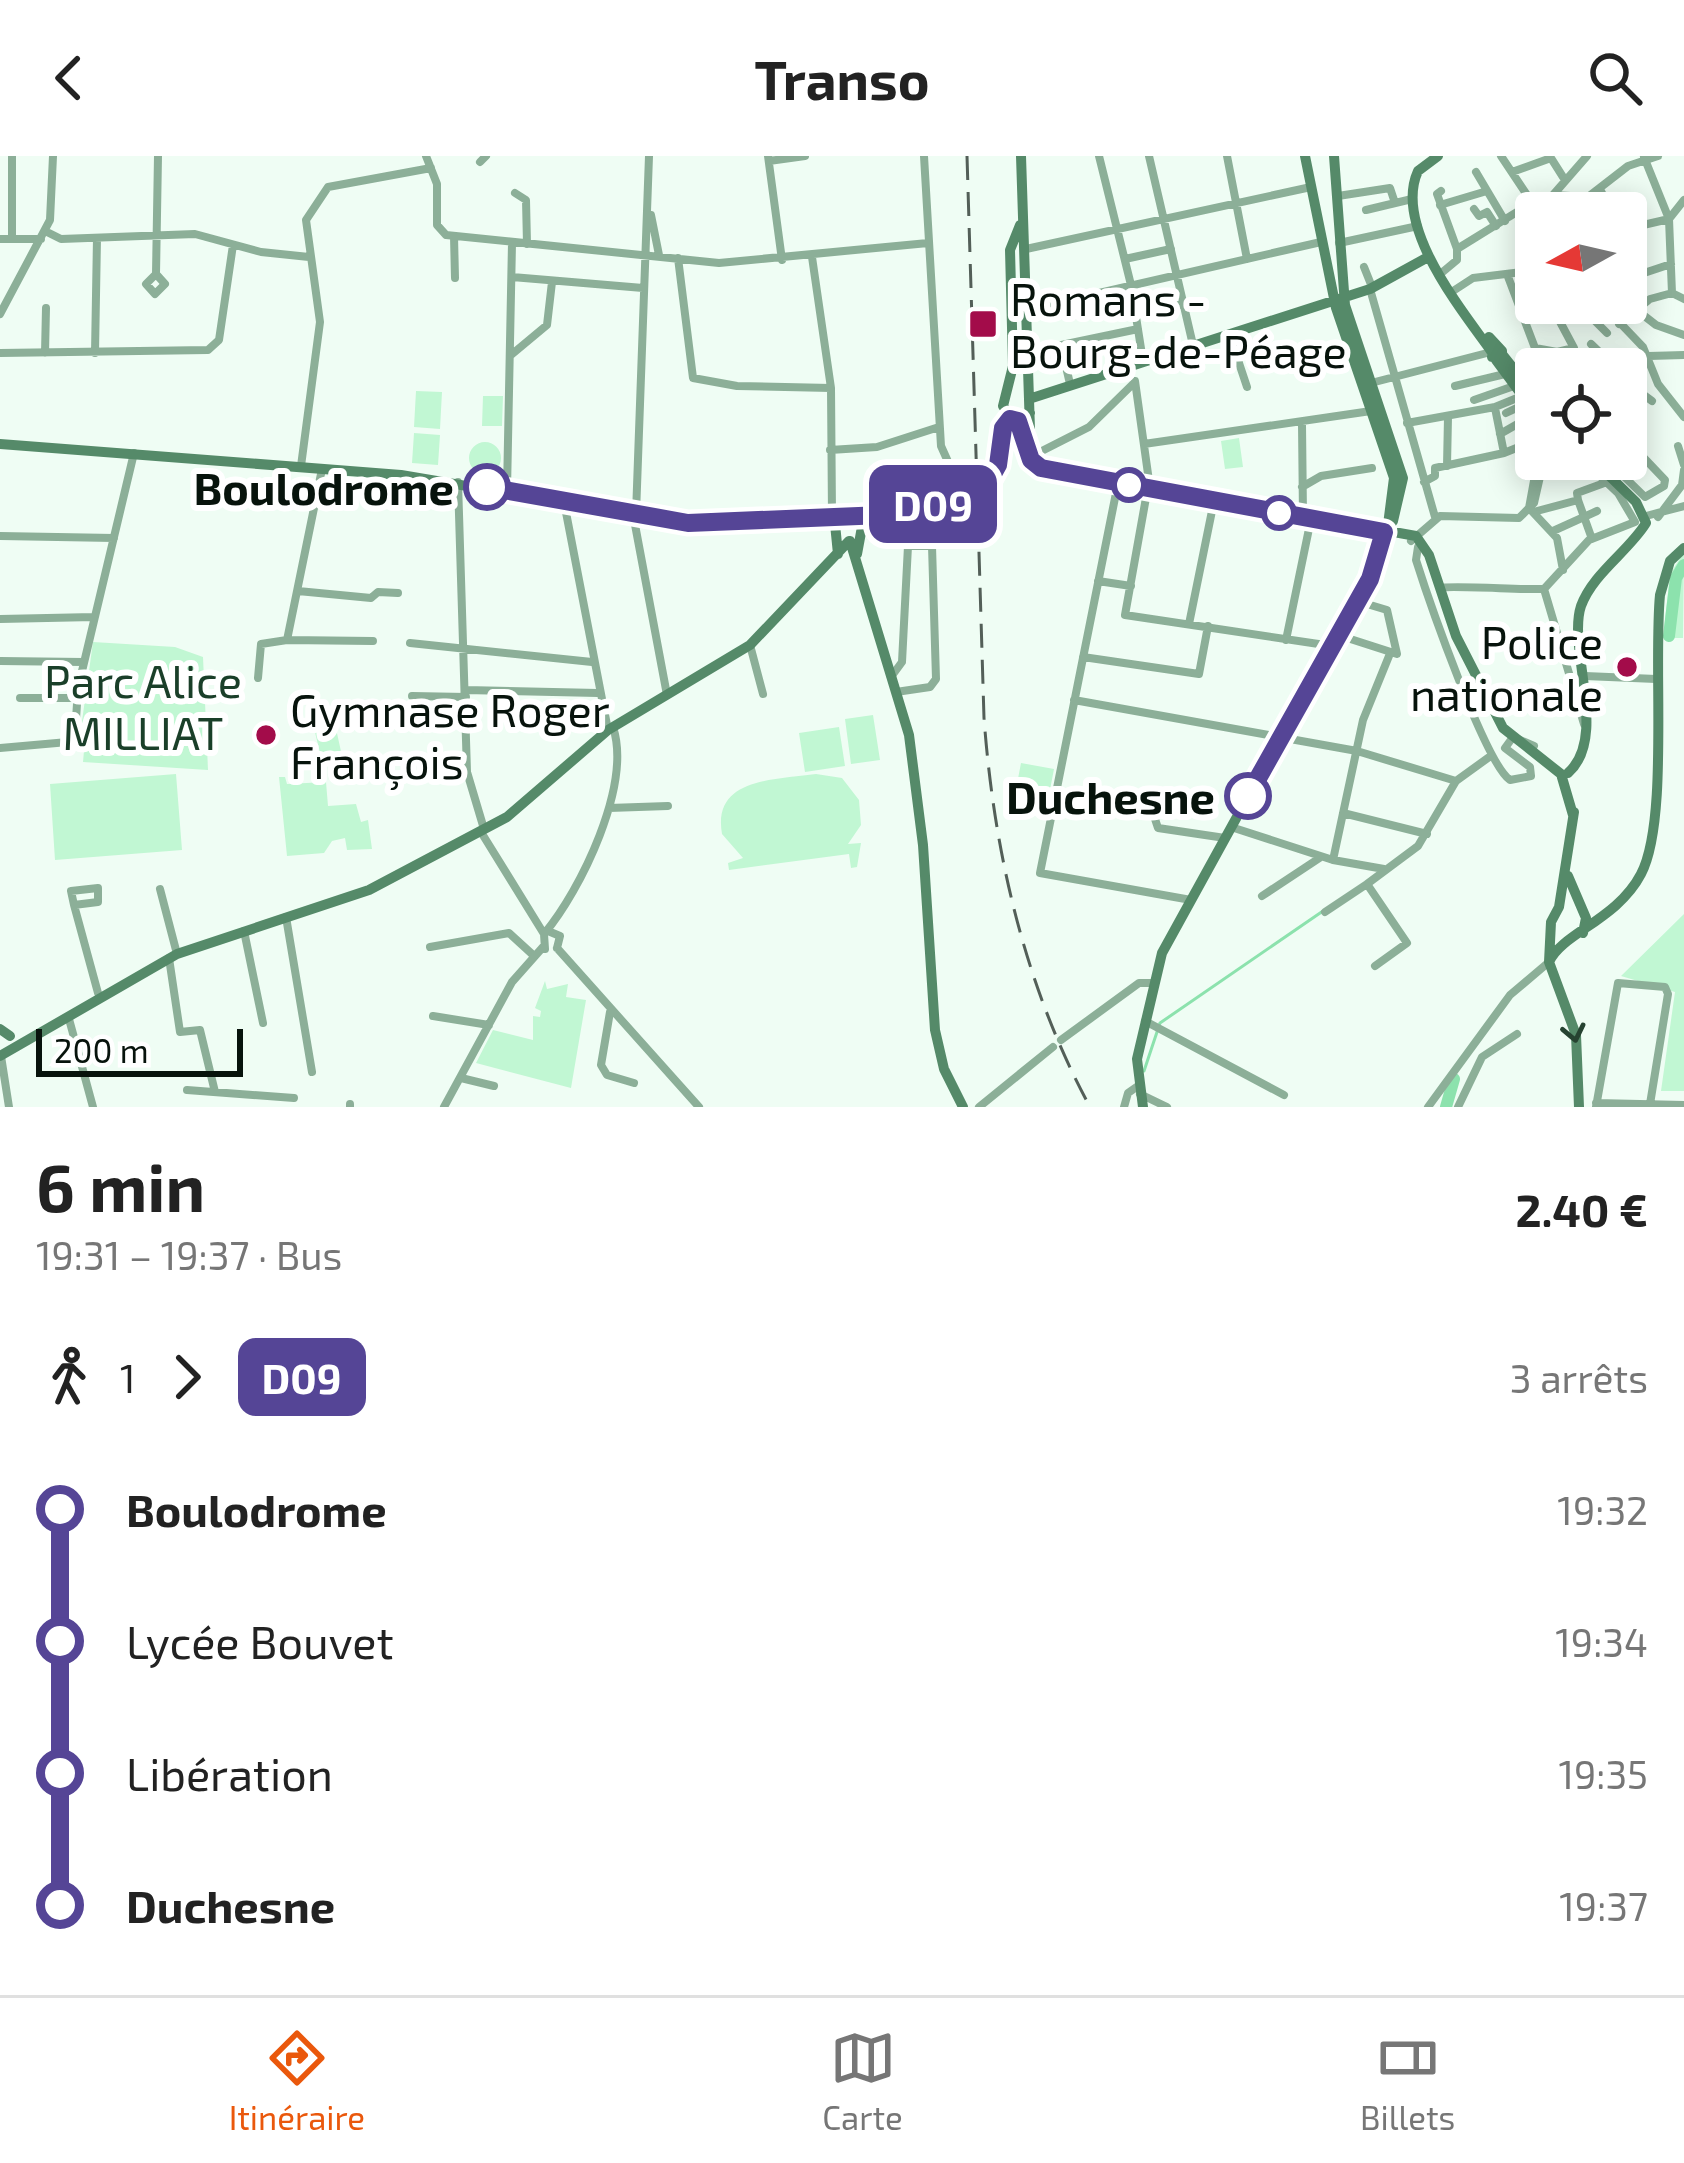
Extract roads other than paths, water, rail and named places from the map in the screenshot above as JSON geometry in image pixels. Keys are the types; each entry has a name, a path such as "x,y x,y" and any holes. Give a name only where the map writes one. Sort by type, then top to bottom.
{"main road":[{"path":"1020,156 1013,366 1008,386 1011,417 1028,440"},
{"path":"1305,156 1321,242 1403,478 1394,521 1384,532"},
{"path":"1140,1096 1152,983 1191,900 1370,579 1394,485 1381,466 1340,298 1334,156"},
{"path":"1412,156 1418,171 1412,199 1429,257 1515,383"},
{"path":"1418,171 1438,156"},
{"path":"1019,249 1030,457 1053,471 1415,541 1511,738 1564,773"},
{"path":"1008,386 1030,392 1070,384 1231,336 1371,288 1429,257"},
{"path":"1495,353 1515,386"},
{"path":"0,443 458,482 688,523 845,527 984,486 996,472 997,425 1030,412"},
{"path":"1564,773 1580,759 1584,724 1580,609 1645,520 1610,480"},
{"path":"3,1040 38,1036 173,956 369,890 483,831 519,808 610,728 750,645 837,557 845,527"},
{"path":"845,527 858,559 915,771 935,1030 944,1069 963,1107"},
{"path":"1561,936 1582,933 1617,906 1636,882 1651,850 1660,596 1670,561 1684,548"},
{"path":"837,557 858,559"},
{"path":"1494,708 1564,773 1573,815 1559,907 1552,916 1561,936 1549,962 1576,1035 1579,1107"},
{"path":"1567,866 1581,910 1582,933"},
{"path":"1559,907 1617,906"}],"street":[{"path":"12,156 12,238"},
{"path":"0,314 51,214 53,156"},
{"path":"155,274 158,156"},
{"path":"426,156 437,225 454,236 719,263 928,243"},
{"path":"649,156 635,514 668,694"},
{"path":"782,260 769,158 805,156"},
{"path":"896,692 930,687 935,679 932,546 959,507 958,484 940,427 925,156"},
{"path":"1100,156 1138,329 1135,381 1148,489 1125,615 1286,640 1335,640 1389,656 1397,654 1389,614 1358,601"},
{"path":"1149,156 1192,345"},
{"path":"1226,156 1247,259"},
{"path":"1501,156 1526,192"},
{"path":"1554,192 1587,156"},
{"path":"1596,192 1643,157 1658,156"},
{"path":"1643,157 1669,219 1672,292"},
{"path":"1512,172 1551,158 1563,177"},
{"path":"302,466 320,322 304,225 314,201 328,187 431,168"},
{"path":"1476,172 1501,223"},
{"path":"1019,249 1311,187"},
{"path":"1338,196 1390,188 1395,203"},
{"path":"1439,275 1457,260 1440,205 1441,191"},
{"path":"1440,205 1487,191"},
{"path":"515,193 526,200 527,244"},
{"path":"1366,210 1412,199"},
{"path":"1647,224 1669,219 1684,203"},
{"path":"649,208 659,255"},
{"path":"1474,209 1479,216 1486,212 1501,223"},
{"path":"1456,249 1515,214"},
{"path":"1339,243 1420,226"},
{"path":"0,239 195,233 233,245 309,257"},
{"path":"454,236 455,278"},
{"path":"94,353 97,238"},
{"path":"1024,310 1321,242"},
{"path":"507,490 512,243"},
{"path":"0,353 208,350 219,340 233,245"},
{"path":"1125,260 1171,249"},
{"path":"812,257 831,388 830,450 845,527"},
{"path":"678,258 692,378 737,386 831,388"},
{"path":"1647,272 1671,263"},
{"path":"1364,267 1435,518"},
{"path":"1450,293 1473,278 1515,273"},
{"path":"1507,274 1515,295"},
{"path":"512,278 644,288"},
{"path":"511,355 547,325 552,282"},
{"path":"1672,292 1684,299"},
{"path":"1647,305 1672,292"},
{"path":"1135,315 1183,304"},
{"path":"45,353 46,308"},
{"path":"1647,318 1684,334"},
{"path":"1526,324 1535,348 1557,352 1574,348 1561,324"},
{"path":"1594,324 1607,333"},
{"path":"1619,324 1649,356 1658,384 1683,414"},
{"path":"1026,352 1138,329"},
{"path":"1061,345 1070,384"},
{"path":"1371,383 1392,374 1495,353"},
{"path":"1649,356 1684,355"},
{"path":"1238,360 1247,387"},
{"path":"1455,386 1505,374"},
{"path":"1030,457 1089,427 1135,381"},
{"path":"1647,398 1652,401"},
{"path":"1474,400 1515,402"},
{"path":"1407,423 1515,404"},
{"path":"1495,407 1504,453"},
{"path":"1506,413 1515,408"},
{"path":"1144,444 1371,411"},
{"path":"1447,466 1448,417"},
{"path":"1500,434 1515,417"},
{"path":"1286,640 1307,518 1301,424"},
{"path":"830,450 877,447 940,427"},
{"path":"1645,520 1682,485 1684,468 1678,446"},
{"path":"1424,482 1435,476 1435,468 1515,449"},
{"path":"0,748 71,741 83,662 134,453"},
{"path":"1631,480 1651,497 1665,480 1647,463"},
{"path":"1302,487 1322,476 1381,466"},
{"path":"287,640 322,467"},
{"path":"903,502 937,485 949,467"},
{"path":"1533,510 1538,480"},
{"path":"1533,510 1540,480"},
{"path":"458,482 467,772 483,831 557,948 699,1107"},
{"path":"1592,539 1577,493 1606,482 1645,520"},
{"path":"1118,483 1040,873 1191,900"},
{"path":"1534,746 1511,738 1505,748 1530,766 1531,776 1510,779 1492,755 1439,636 1416,560 1415,541 1435,518 1512,519 1578,500"},
{"path":"444,1107 532,954 543,947 595,848 609,808 616,769 610,728 598,693 563,501"},
{"path":"1189,624 1214,501"},
{"path":"1439,589 1450,584 1476,592 1544,589 1592,539 1684,506"},
{"path":"1533,510 1552,531 1563,569"},
{"path":"1552,531 1598,511"},
{"path":"0,536 114,538"},
{"path":"891,676 902,662 908,546 932,546"},
{"path":"1098,581 1130,586"},
{"path":"1544,589 1584,724"},
{"path":"298,591 371,598 378,592 398,593"},
{"path":"0,619 94,617"},
{"path":"1083,657 1199,674 1208,626"},
{"path":"259,678 261,644 373,641"},
{"path":"410,644 592,662"},
{"path":"750,645 763,694"},
{"path":"1333,860 1367,707 1389,656"},
{"path":"0,661 83,662"},
{"path":"1585,676 1656,679"},
{"path":"412,695 598,693"},
{"path":"20,698 76,698"},
{"path":"1075,700 1357,751 1456,782"},
{"path":"1325,912 1418,846 1456,782 1492,755"},
{"path":"1054,802 1088,807 1095,798 1145,806 1154,810 1158,828 1228,832 1386,869"},
{"path":"609,808 668,806"},
{"path":"1343,813 1427,834"},
{"path":"1262,896 1322,856"},
{"path":"1367,884 1406,943 1375,965"},
{"path":"160,889 181,1032 200,1030 215,1092"},
{"path":"74,905 101,998"},
{"path":"286,917 312,1072"},
{"path":"244,929 262,1023"},
{"path":"430,947 509,933 532,954"},
{"path":"543,947 557,948"},
{"path":"1428,1107 1510,994 1549,962"},
{"path":"1650,1104 1668,994 1665,987 1626,979 1618,983 1604,1041 1596,1105 1684,1105"},
{"path":"979,1107 1139,983 1152,983"},
{"path":"611,1010 601,1065 607,1075 634,1083"},
{"path":"433,1016 489,1025"},
{"path":"69,1018 93,1107"},
{"path":"1145,1021 1285,1095"},
{"path":"1458,1107 1482,1057 1517,1034"},
{"path":"3,1040 6,1106"},
{"path":"1470,1047 1482,1057"},
{"path":"460,1078 494,1086"},
{"path":"187,1090 294,1098"},
{"path":"1124,1107 1128,1093 1167,1107"}],"waterway":[{"path":"1669,636 1676,578 1684,565"},
{"path":"1144,1071 1160,1023 1323,911"},
{"path":"1446,1107 1454,1079"}],"tunnel":[{"path":"1232,339 1238,360"}],"railway":[{"path":"967,156 989,769 1016,918 1047,1015 1090,1107"}],"place":[{"name":"Romans - Bourg-de-Péage","path":"983,324"},
{"name":"Boulodrome","path":"487,487"},
{"name":"Police nationale","path":"1627,667"},
{"name":"Gymnase Roger François","path":"266,735"},
{"name":"Duchesne","path":"1248,796"}],"park label":[{"name":"Parc Alice MILLIAT","path":"143,706"}]}
